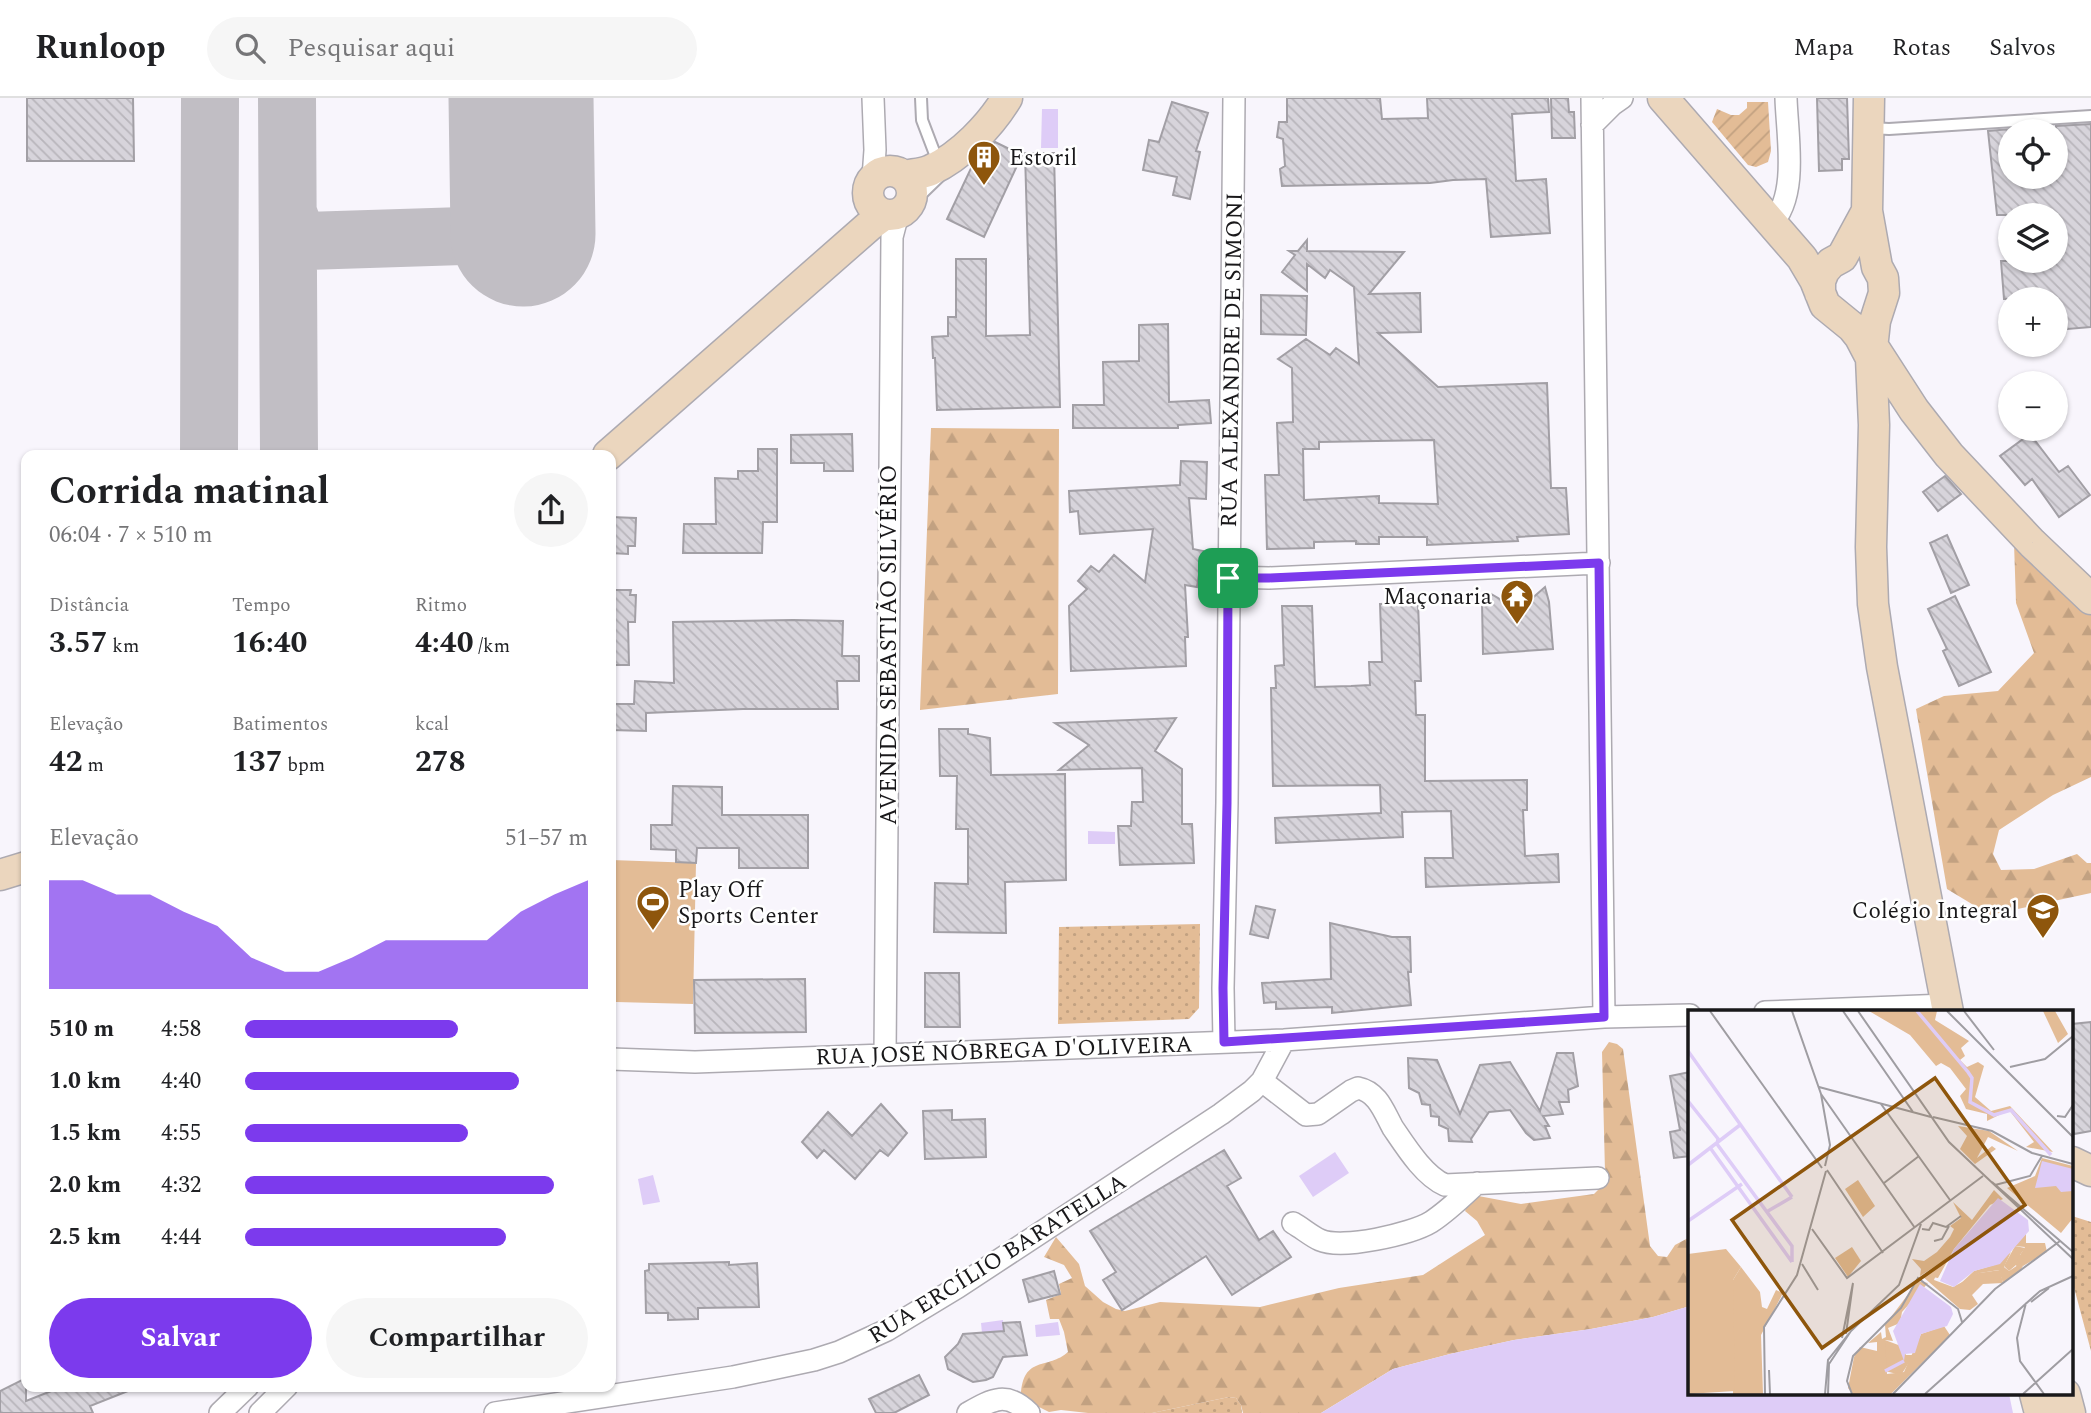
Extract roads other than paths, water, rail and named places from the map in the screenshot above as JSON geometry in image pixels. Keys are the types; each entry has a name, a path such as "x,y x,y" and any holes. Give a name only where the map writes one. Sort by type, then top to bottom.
{"street":[{"path":"614,450 912,197 911,185 887,169 873,98"},
{"path":"887,218 869,201 868,189 887,169 929,171 940,165 974,138 1007,98"},
{"name":"RUA ALEXANDRE DE SIMONI","path":"1224,1042 1234,98"},
{"path":"1592,98 1604,1017"},
{"path":"1592,125 1622,98"},
{"path":"1663,98 1809,268 1825,304 1844,319 1872,351 1949,455 2022,533 2091,599"},
{"path":"1771,224 1782,210 1788,184 1786,98"},
{"path":"1869,98 1867,211 1884,293 1878,308 1872,351 1874,425 1871,547 1877,638 1947,1009 1886,1010"},
{"path":"1820,293 1820,281 1824,271 1842,257 1867,211"},
{"name":"AVENIDA SEBASTIÃO SILVÉRIO","path":"885,1054 887,218"},
{"path":"1792,248 1817,254 1853,256 1866,259 1877,267"},
{"path":"1844,319 1867,317 1878,308"},
{"path":"1874,425 1881,413 1892,405 1904,404 1914,410"},
{"path":"1228,578 1599,563"},
{"path":"0,875 21,869"},
{"name":"RUA JOSÉ NÓBREGA D'OLIVEIRA","path":"616,1059 695,1062 1284,1040 1604,1017 1688,1015"},
{"name":"RUA ERCÍLIO BARATELLA","path":"495,1413 733,1377 814,1360 863,1342 981,1272 1252,1091 1262,1081 1284,1040"},
{"path":"1262,1081 1311,1116 1358,1088 1368,1092 1378,1100 1394,1129 1417,1160 1436,1181 1445,1185 1598,1178"},
{"path":"2074,1163 2091,1171"},
{"path":"1293,1223 1321,1241 1337,1244 1354,1244 1384,1238 1428,1224 1476,1183"},
{"path":"220,1413 242,1392"},
{"path":"260,1413 281,1392"},
{"path":"2036,1396 2040,1413"},
{"path":"2066,1396 2070,1413"},
{"path":"968,1413 1003,1398 1021,1405 1029,1413"}],"lane":[{"path":"887,218 939,177 940,165 922,120 921,98"},
{"path":"1868,128 2091,116"}],"place":[{"name":"Estoril","path":"984,187"},
{"name":"Maçonaria","path":"1517,626"},
{"name":"Play Off Sports Center","path":"653,932"},
{"name":"Colégio Integral","path":"2043,940"}]}
